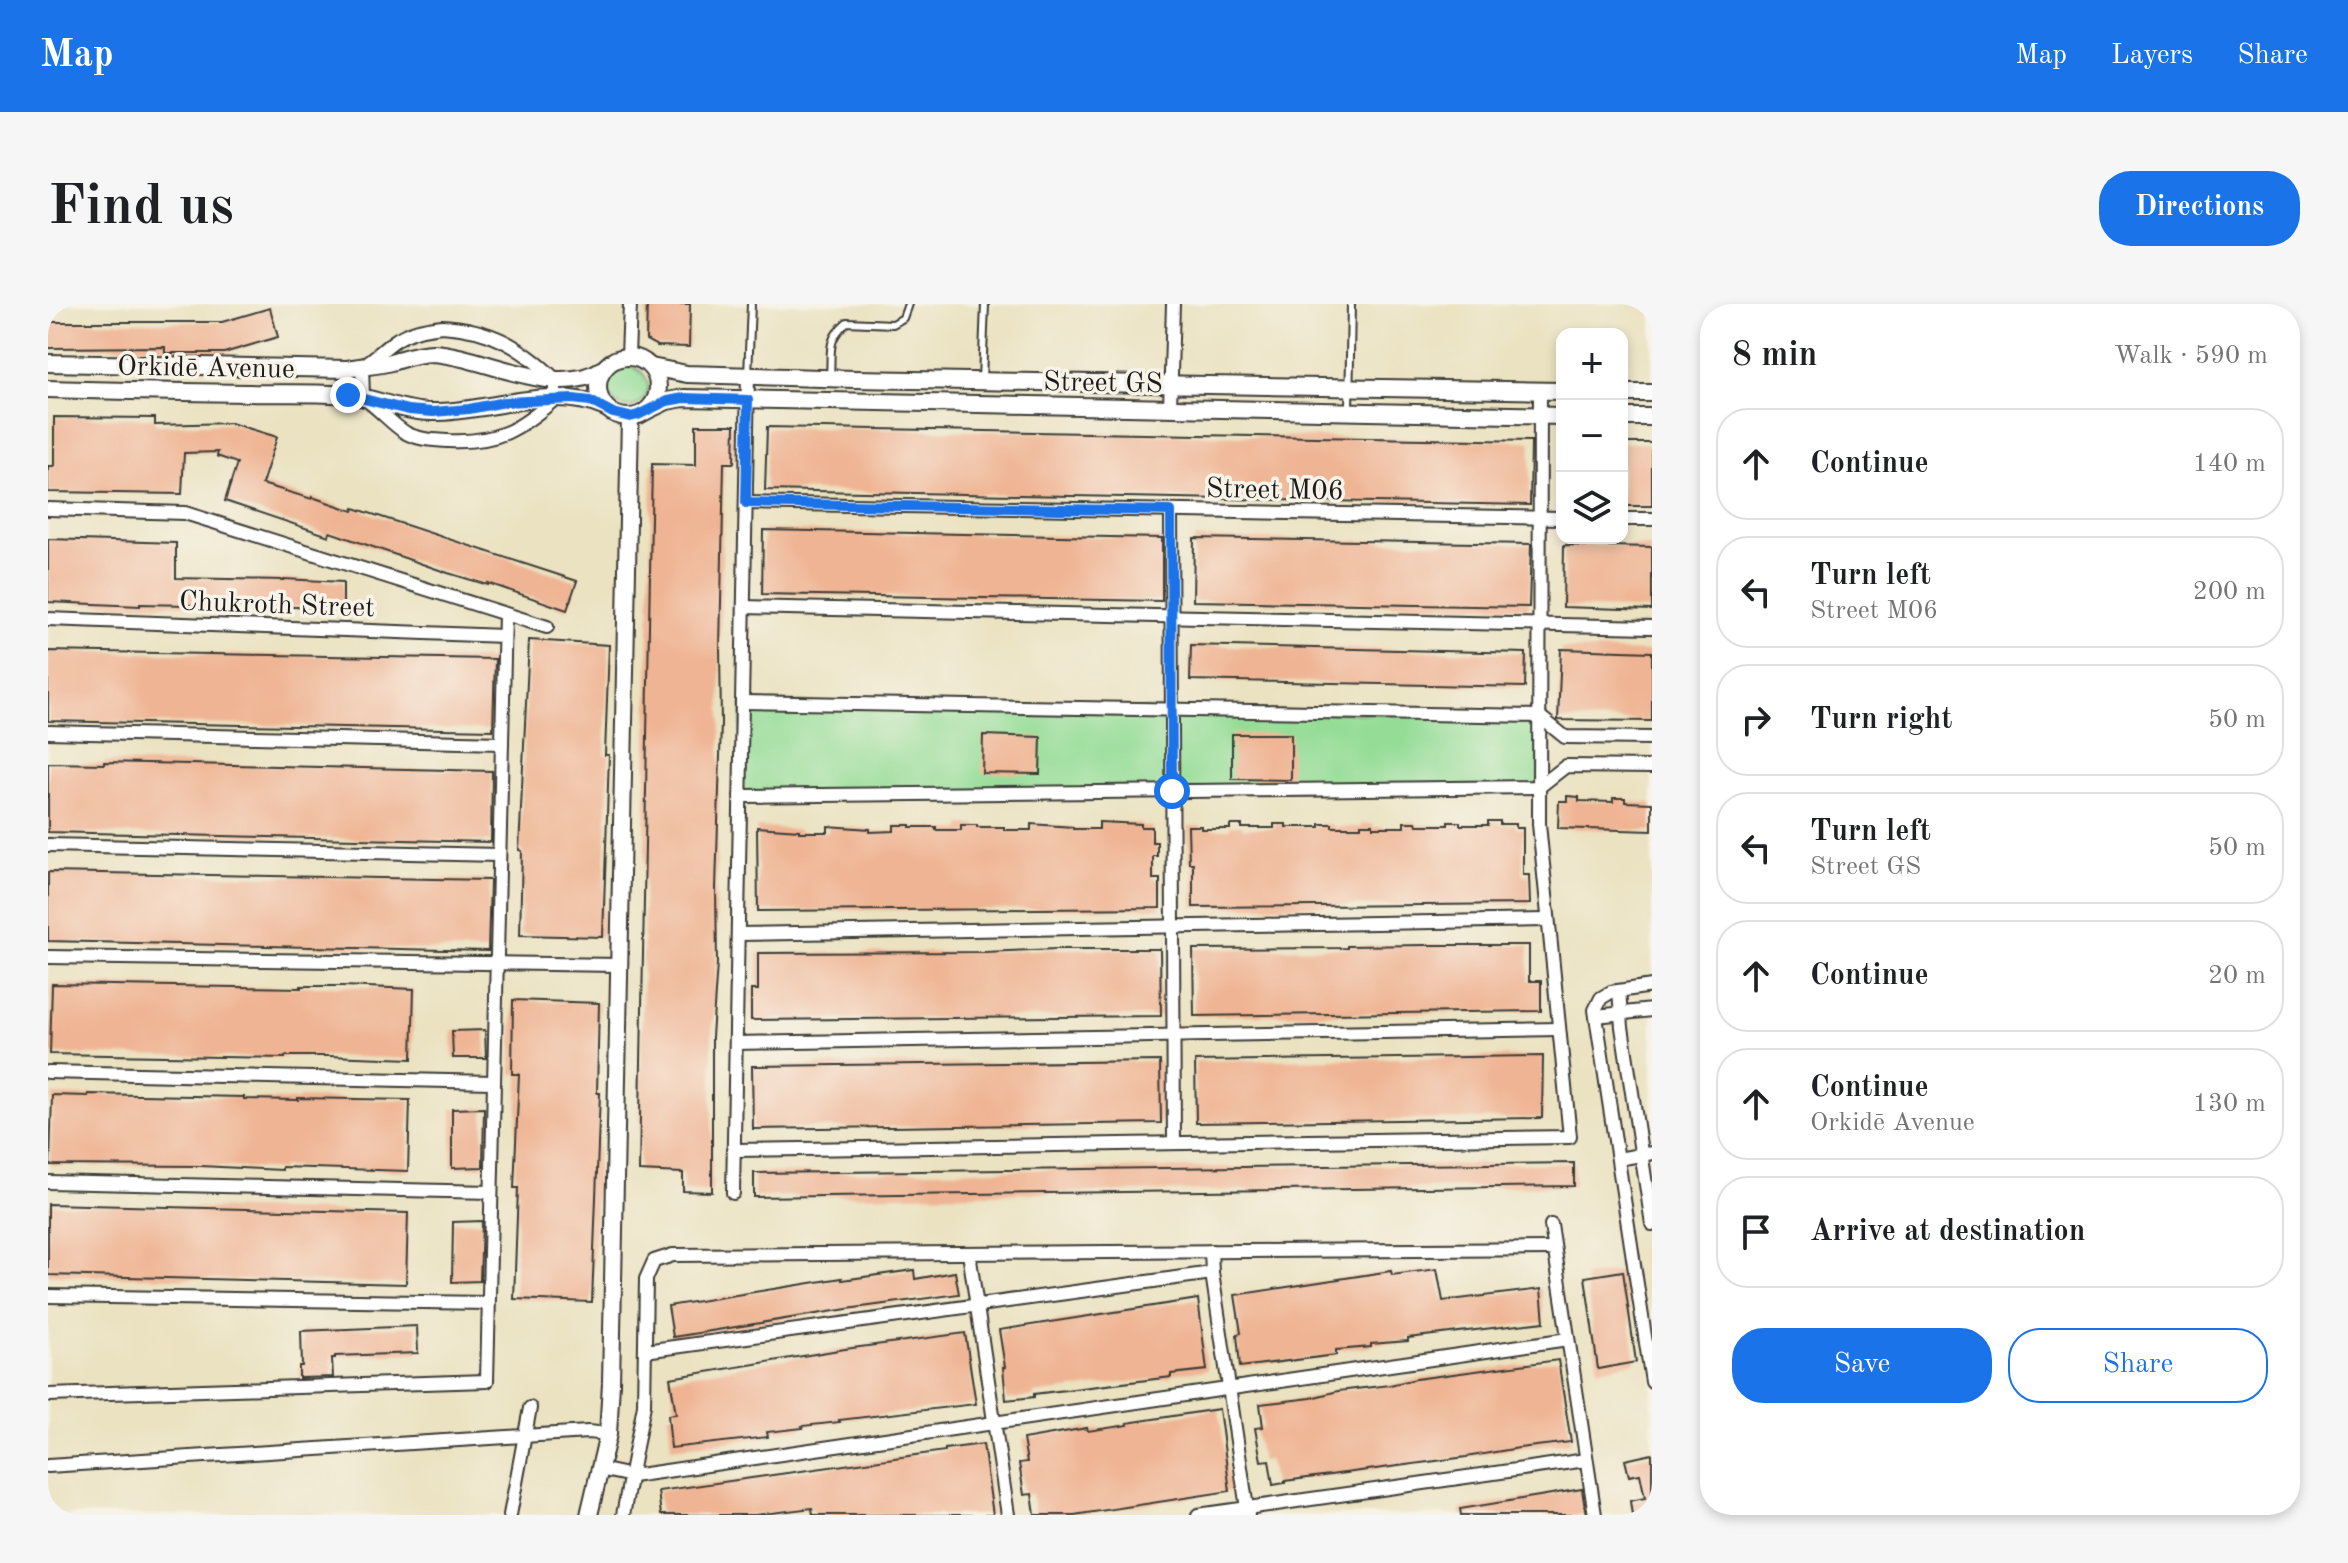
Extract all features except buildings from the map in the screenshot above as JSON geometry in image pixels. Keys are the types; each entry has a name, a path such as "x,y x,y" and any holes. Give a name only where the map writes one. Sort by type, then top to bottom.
{"street":[{"path":"628,356 630,304"},
{"path":"1170,408 1173,304"},
{"path":"463,327 487,333 519,348 555,379 555,399 503,436 470,442 430,440 410,435 363,398 362,366 393,342 418,329 463,327"},
{"name":"Orkidē Avenue","path":"48,363 347,369 428,353 451,354 496,368 555,379 590,377 603,369"},
{"path":"628,356 641,359 651,367 658,389 646,411 630,417 606,408 598,393 599,376 603,369 614,359 628,356"},
{"path":"132,364 132,391"},
{"name":"Street GS","path":"651,367 687,374 855,379 1556,391"},
{"path":"733,1193 748,375"},
{"path":"854,402 855,379"},
{"path":"982,380 983,405"},
{"name":"Orkidē Avenue","path":"48,389 348,395 408,410 433,412 555,399 590,401 606,408"},
{"path":"733,1150 1570,1137 1539,824 1540,390"},
{"path":"1628,393 1652,393"},
{"name":"Street GS","path":"646,411 667,401 684,398 1556,416"},
{"path":"589,1515 608,1434 611,1383 630,417"},
{"path":"1628,417 1652,417"},
{"name":"Street M06","path":"746,503 1556,518"},
{"path":"48,509 185,513 547,627"},
{"path":"1171,511 1174,1143"},
{"path":"1628,519 1652,519"},
{"path":"744,607 1652,627"},
{"path":"48,1395 487,1381 505,614"},
{"name":"Chukroth Street","path":"48,619 504,636"},
{"path":"742,702 1539,716 1565,737 1652,738"},
{"path":"48,732 502,743"},
{"path":"740,796 1539,787 1566,766 1652,767"},
{"path":"48,845 499,855"},
{"path":"738,934 1548,920"},
{"path":"48,957 619,965"},
{"path":"1652,986 1611,992 1601,998 1595,1010 1618,1159 1647,1310 1652,1382"},
{"path":"1619,991 1647,1154 1652,1224"},
{"path":"1596,1016 1652,1010"},
{"path":"736,1043 1559,1029"},
{"path":"48,1072 493,1082"},
{"path":"1618,1159 1647,1154"},
{"path":"48,1182 491,1192"},
{"path":"1551,1225 1595,1515"},
{"path":"623,1515 644,1405 646,1279 654,1261 673,1255 1554,1249"},
{"path":"1211,1251 1247,1512"},
{"path":"969,1253 1008,1515"},
{"path":"645,1351 1212,1273"},
{"path":"48,1296 488,1303"},
{"path":"599,1469 632,1476 1568,1339"},
{"path":"510,1515 530,1408"},
{"path":"48,1466 588,1432 608,1434"},
{"path":"1198,1515 1247,1512 1586,1460"}],"lane":[{"path":"748,375 751,304"},
{"path":"830,377 831,343 835,332 847,322 893,324 903,318 908,304"},
{"path":"982,380 985,304"},
{"path":"1349,412 1351,304"}],"green space":[{"path":"628,367 642,373 648,387 642,401 628,407 614,401 608,387 614,373"},
{"path":"742,702 1539,716 1539,787 740,796"}],"route":[{"path":"348,395 408,410 433,412 505,402 573,399 590,401 613,413 630,417 667,401 684,398 748,400 746,503 1171,511 1172,791"}]}
